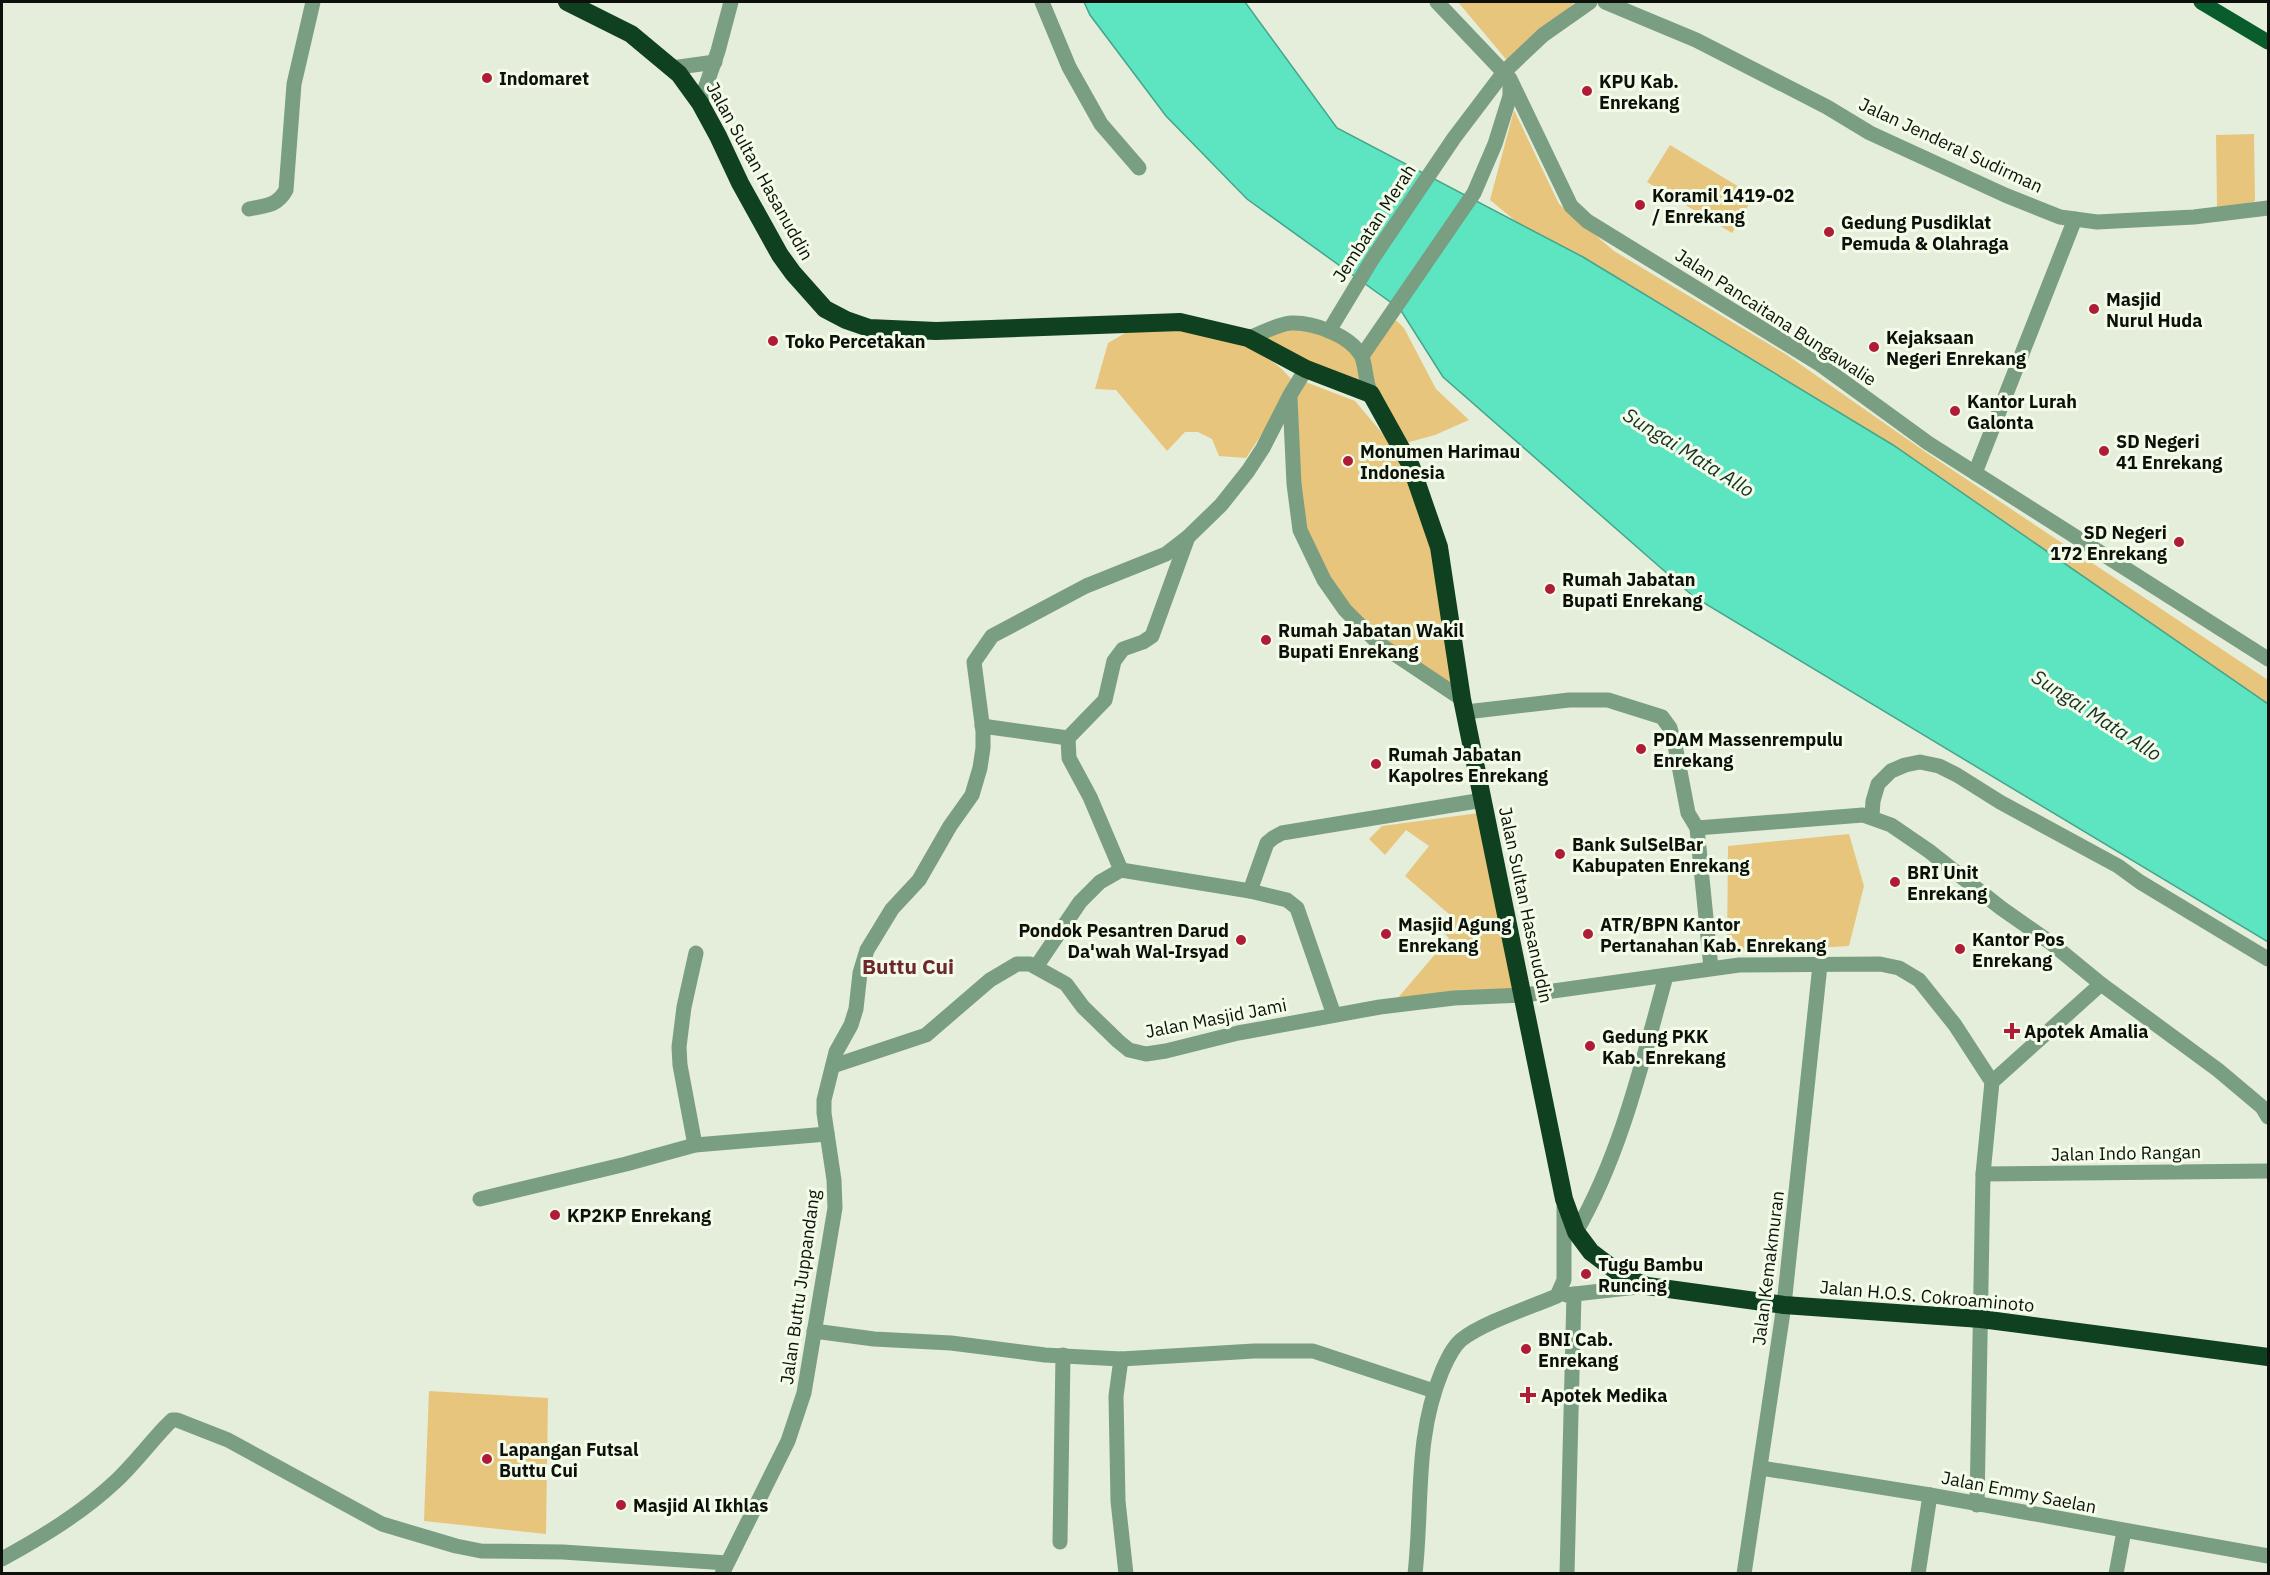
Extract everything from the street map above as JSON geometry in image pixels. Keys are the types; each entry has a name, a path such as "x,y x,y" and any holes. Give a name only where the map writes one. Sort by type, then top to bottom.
{"highway":[{"name":"Jalan Sultan Hasanuddin","path":"567,2 631,34 672,68 700,103 740,183 780,255 825,309 846,320 869,328 936,331 1180,322 1248,338 1306,369 1371,394 1411,466 1439,547 1464,706 1564,1199 1576,1232 1591,1252"},
{"name":"Jalan H.O.S. Cokroaminoto","path":"1591,1252 1624,1277 1647,1286 1784,1305 1981,1319 2268,1357"}],"main road":[{"path":"2201,2 2268,42"}],"street":[{"path":"249,209 273,204 280,200 286,190 294,84 313,2"},
{"path":"700,103 731,2"},
{"path":"1042,2 1069,67 1101,124 1139,168"},
{"name":"Jalan Pancaitana Bungawalie","path":"1437,2 1507,75 1571,206 1587,221 1818,363 1928,443 2268,659"},
{"path":"1248,338 1291,323 1329,331 1351,343 1362,356 1474,193 1495,144 1510,96 1507,75 1543,34 1590,2"},
{"name":"Jalan Jenderal Sudirman","path":"1605,2 1696,40 1827,107 1870,133 2006,195 2060,216 2097,222 2194,217 2268,208"},
{"path":"672,68 714,62"},
{"name":"Jembatan Merah","path":"1329,331 1357,284 1454,138 1507,75"},
{"path":"1975,473 2075,219"},
{"name":"Jalan Sultan Hasanuddin","path":"1362,356 1366,383 1371,394"},
{"name":"Jalan Buttu Juppandang","path":"724,1568 788,1441 804,1393 835,1208 834,1180 824,1100 836,1052 851,1025 856,1009 860,973 867,950 892,909 919,880 950,826 972,795 982,758 982,726 974,662 992,636 1086,586 1166,554 1188,537 1221,505 1248,471 1306,369"},
{"path":"1290,395 1294,484 1300,530 1324,580 1345,610 1378,643 1464,706 1608,700 1662,717 1670,728 1688,813 1697,828 1711,968"},
{"path":"1121,870 1090,796 1069,758 1068,738 1105,700 1114,661 1123,649 1152,636 1188,537"},
{"path":"982,726 1068,738"},
{"path":"1872,816 1878,784 1891,771 1920,762 1939,766 2118,866 2140,882 2268,959"},
{"path":"1250,891 1267,843 1282,833 1483,800"},
{"path":"1697,828 1863,814 1872,816 1914,839 2001,908 2051,942 2101,984 2218,1070 2262,1107 2268,1117"},
{"path":"833,1066 926,1035 1000,973 1017,964 1029,964 1036,967 1080,902 1100,882 1121,870 1250,891 1287,900 1297,908 1334,1015"},
{"path":"695,1145 680,1065 680,1047 684,1007 696,953"},
{"name":"Jalan Masjid Jami","path":"1036,967 1065,984 1083,1007 1118,1041 1130,1050 1146,1054 1238,1033 1380,1007 1455,998 1524,995 1739,965 1880,964 1899,968 1919,980 1955,1025 1992,1082"},
{"name":"Jalan Kemakmuran","path":"1744,1574 1784,1305 1820,965"},
{"path":"1576,1232 1593,1204 1606,1170 1638,1077 1666,976"},
{"path":"1977,1505 1983,1174 1992,1082 2101,984"},
{"path":"480,1199 695,1145 827,1134"},
{"name":"Jalan Indo Rangan","path":"1983,1174 2268,1171"},
{"path":"1557,1296 1564,1280 1564,1199"},
{"path":"1415,1574 1421,1456 1434,1391 1452,1350 1462,1340 1503,1318 1557,1296 1647,1286"},
{"path":"1567,1574 1574,1294"},
{"path":"814,1331 874,1339 951,1343 1121,1359 1254,1351 1313,1352 1434,1391"},
{"path":"1060,1542 1063,1355"},
{"path":"1121,1359 1116,1396 1118,1501 1126,1574"},
{"path":"2,1559 45,1535 76,1514 116,1481 172,1420 177,1420 228,1440 382,1524 456,1546 481,1551 563,1552 724,1568"},
{"name":"Jalan Emmy Saelan","path":"1761,1468 1930,1495 2268,1556"},
{"path":"1918,1574 1930,1495"},
{"path":"2116,1574 2124,1531"}],"shaded area":[{"path":"1458,2 1575,2 1510,64"},
{"path":"1514,110 1559,204 1614,251 1787,355 1927,453 2268,680 2268,720 1570,266 1490,200"},
{"path":"2254,134 2255,201 2239,207 2217,207 2216,135"},
{"path":"1670,145 1754,196 1732,233 1647,182"},
{"path":"1390,320 1397,321 1404,328 1436,389 1469,420 1435,435 1406,443 1372,389 1365,356"},
{"path":"1172,328 1221,339 1252,350 1266,357 1291,379 1277,411 1246,458 1219,456 1212,439 1198,432 1185,432 1167,451 1116,390 1095,389 1108,343 1127,332"},
{"path":"1281,329 1315,332 1347,345 1359,363 1360,382 1356,385 1263,338"},
{"path":"1303,381 1355,401 1388,440 1425,517 1457,689 1381,638 1355,614 1327,579 1303,526 1293,395"},
{"path":"1479,813 1519,992 1396,1000 1449,938 1438,927 1449,914 1405,876 1429,846 1406,830 1385,855 1369,839 1382,826"},
{"path":"1849,834 1864,886 1849,946 1727,953 1728,846"},
{"name":"Lapangan Futsal Buttu Cui","path":"429,1391 548,1398 546,1534 424,1521"}],"water":[{"name":"Sungai Mata Allo","path":"1084,2 1245,2 1337,128 1583,257 1893,445 2268,704 2268,942 1694,597 1443,377 1400,309 1247,199 1166,116 1090,15"}],"place":[{"name":"Indomaret","path":"487,78"},
{"name":"KPU Kab. Enrekang","path":"1587,91"},
{"name":"Koramil 1419-02 / Enrekang","path":"1640,205"},
{"name":"Gedung Pusdiklat Pemuda & Olahraga","path":"1829,232"},
{"name":"Masjid Nurul Huda","path":"2094,309"},
{"name":"Toko Percetakan","path":"773,341"},
{"name":"Kejaksaan Negeri Enrekang","path":"1874,347"},
{"name":"Kantor Lurah Galonta","path":"1955,411"},
{"name":"SD Negeri 41 Enrekang","path":"2104,451"},
{"name":"Monumen Harimau Indonesia","path":"1348,461"},
{"name":"SD Negeri 172 Enrekang","path":"2179,542"},
{"name":"Rumah Jabatan Bupati Enrekang","path":"1550,589"},
{"name":"Rumah Jabatan Wakil Bupati Enrekang","path":"1266,640"},
{"name":"PDAM Massenrempulu Enrekang","path":"1641,749"},
{"name":"Rumah Jabatan Kapolres Enrekang","path":"1376,764"},
{"name":"Bank SulSelBar Kabupaten Enrekang","path":"1560,854"},
{"name":"BRI Unit Enrekang","path":"1895,882"},
{"name":"Masjid Agung Enrekang","path":"1386,934"},
{"name":"ATR/BPN Kantor Pertanahan Kab. Enrekang","path":"1588,934"},
{"name":"Pondok Pesantren Darud Da'wah Wal-Irsyad","path":"1241,940"},
{"name":"Kantor Pos Enrekang","path":"1960,949"},
{"name":"Apotek Amalia","path":"2012,1031"},
{"name":"Gedung PKK Kab. Enrekang","path":"1590,1046"},
{"name":"KP2KP Enrekang","path":"555,1215"},
{"name":"Tugu Bambu Runcing","path":"1586,1274"},
{"name":"BNI Cab. Enrekang","path":"1526,1349"},
{"name":"Apotek Medika","path":"1528,1395"},
{"name":"Lapangan Futsal Buttu Cui","path":"487,1459"},
{"name":"Masjid Al Ikhlas","path":"621,1505"}],"district":[{"name":"Buttu Cui","path":"908,966"}]}
